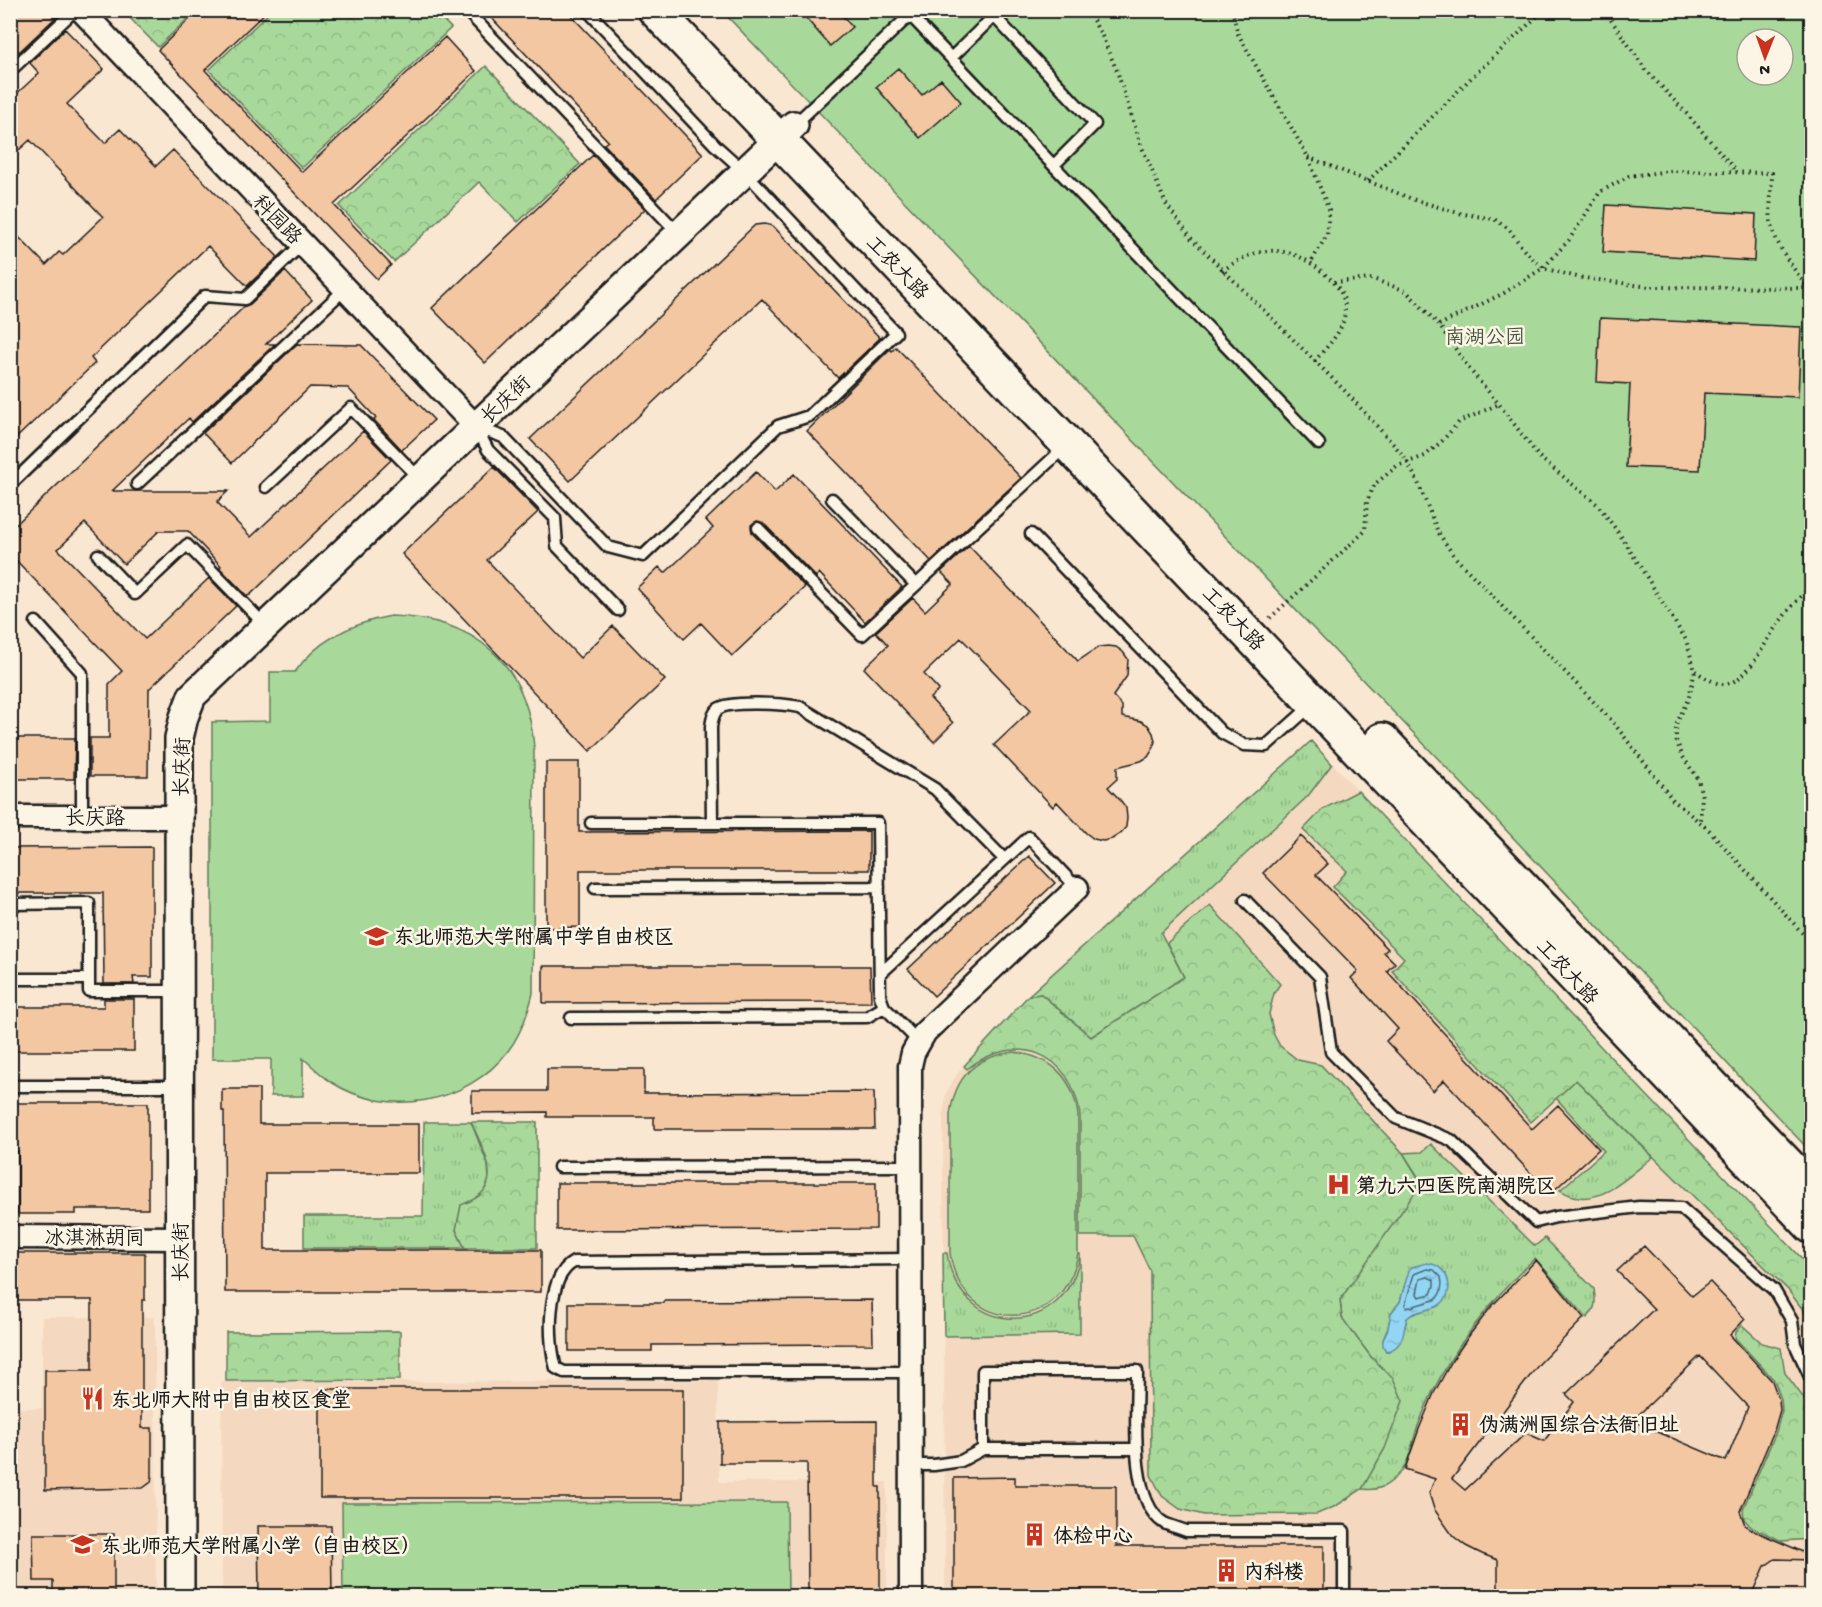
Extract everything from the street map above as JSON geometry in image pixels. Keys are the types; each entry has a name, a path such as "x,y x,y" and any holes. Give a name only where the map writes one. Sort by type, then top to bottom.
{"main road":[{"name":"工农大路","path":"655,10 786,133 1267,620 1812,1190"},
{"name":"工农大路","path":"686,10 786,133 1068,445 1812,1227"}],"street":[{"name":"科园路","path":"81,10 476,427"},
{"name":"长庆街","path":"180,1596 179,738 192,696 786,133"},
{"name":"长庆路","path":"10,817 179,817"},
{"path":"910,1596 910,1066 918,1041 925,1032 1077,888"},
{"name":"冰淇淋胡同","path":"10,1237 180,1238"}],"lane":[{"path":"13,64 75,10"},
{"path":"466,10 679,235"},
{"path":"476,427 503,436 608,547 643,556 778,426 809,416 896,333 745,172 715,145 587,10"},
{"path":"786,133 910,15 1319,444"},
{"path":"951,58 994,16 1095,124 1053,165"},
{"path":"10,485 205,296 245,299 302,244"},
{"path":"137,484 345,289"},
{"path":"266,488 351,408 420,479"},
{"path":"476,427 488,450 555,518 557,546 618,610"},
{"path":"758,528 862,635 1068,445"},
{"path":"832,499 916,585"},
{"path":"1031,534 1222,733 1244,745 1266,746 1315,703"},
{"path":"98,555 135,594 187,545 265,626"},
{"path":"36,622 82,673 82,817"},
{"path":"712,823 711,727 713,716 719,709 730,705 786,704 800,708 935,789 1004,859"},
{"path":"591,823 878,823 880,996 884,1007 918,1041"},
{"path":"880,974 1029,837 1077,888"},
{"path":"595,888 879,887"},
{"path":"1245,900 1320,977 1331,1052 1396,1118 1451,1140 1536,1222 1556,1217 1639,1207 1680,1208 1774,1290 1792,1321 1795,1344 1812,1381"},
{"path":"10,904 89,903 89,991 180,991"},
{"path":"10,980 89,980"},
{"path":"571,1018 867,1017 884,1007"},
{"path":"10,1086 180,1086"},
{"path":"559,1167 910,1166"},
{"path":"910,1259 574,1262 566,1266 555,1290 551,1308 552,1357 556,1368 564,1372 910,1372"},
{"path":"983,1449 983,1371 1137,1371 1137,1449 1140,1486 1151,1510 1164,1522 1186,1531 1344,1531 1344,1596"},
{"path":"910,1465 934,1465 961,1461 983,1449 1137,1449"}],"path":[{"path":"1087,10 1102,36 1117,71 1142,146 1166,204 1191,238 1346,393 1403,455 1417,480 1438,532 1454,556 1613,723 1673,800 1709,830 1806,937 1812,940"},
{"path":"1233,10 1238,34 1308,157 1329,210 1327,235 1311,262"},
{"path":"1368,181 1544,10"},
{"path":"1604,10 1646,70 1737,173"},
{"path":"1308,157 1412,199 1458,213 1494,219 1508,228 1524,250 1543,268 1577,277 1649,287 1810,288"},
{"path":"1439,325 1504,293 1543,268 1569,240 1600,192 1629,176 1671,171 1772,173 1770,219 1774,233 1786,257 1810,288"},
{"path":"1222,271 1239,259 1256,252 1280,250 1296,254 1311,262 1334,282 1343,295 1345,311 1340,331 1314,362"},
{"path":"1334,282 1373,279 1406,291 1439,325 1470,370 1539,457 1598,505 1623,539 1686,640 1695,671 1689,697 1676,725 1676,740 1698,779 1702,797 1700,822"},
{"path":"1267,620 1365,531 1367,501 1374,484 1397,466 1425,456 1459,422 1499,404"},
{"path":"1695,671 1724,684 1738,680 1754,662 1780,621 1812,585"}],"shaded area":[{"name":"第九六四医院南湖院区","path":"1311,741 1811,1268 1811,1596 945,1596 943,1117 946,1093 957,1074 1028,996"},
{"path":"42,1317 155,1317 156,1596 11,1596 10,1408 42,1408"},
{"path":"718,1381 719,1482 887,1482 887,1596 222,1596 221,1382"}],"green space":[{"path":"127,11 196,11 158,47 125,13"},
{"path":"271,11 434,11 451,28 302,168 209,70"},
{"name":"南湖公园","path":"722,11 1811,11 1811,1152 1468,790"},
{"path":"486,66 580,164 518,222 479,182 394,262 339,206"},
{"name":"东北师范大学附属中学自由校区","path":"391,616 421,619 448,626 472,636 492,651 508,669 521,691 529,717 534,747 533,993 529,1009 517,1038 508,1051 491,1069 471,1084 449,1094 425,1100 401,1102 377,1100 353,1093 331,1082 303,1058 303,1096 271,1096 271,1059 212,1059 212,722 270,721 270,672 295,672 314,650 337,634 363,623"},
{"path":"1311,741 1332,764 1308,796 1161,933 1184,977 1091,1037 1041,994 1028,996"},
{"path":"1358,791 1811,1268 1811,1328 1804,1311 1788,1290 1576,1080 1531,1122 1392,971 1404,958 1333,887 1347,871 1303,830 1323,809"},
{"path":"1210,905 1280,984 1274,993 1269,1014 1274,1035 1280,1046 1298,1060 1321,1065 1403,1153 1419,1179 1416,1191 1340,1300 1342,1318 1371,1357 1393,1378 1403,1401 1385,1448 1362,1489 1336,1506 1317,1514 1204,1515 1180,1509 1162,1496 1151,1475 1150,1271 1133,1236 1080,1236 1080,1115 1075,1093 1066,1076 1054,1063 1039,1054 1022,1050 1004,1051 986,1057 967,1069 964,1066 1028,996 1041,994 1091,1037 1184,977 1167,943"},
{"path":"1014,1052 1050,1064 1066,1080 1075,1102 1078,1115 1078,1253 1069,1280 1054,1300 1035,1311 1013,1315 992,1311 973,1300 958,1280 950,1253 950,1115 957,1089 969,1071 988,1058"},
{"path":"1576,1080 1653,1157 1606,1192 1584,1198 1571,1196 1560,1190 1604,1151 1556,1098"},
{"path":"424,1122 471,1122 488,1165 489,1180 483,1193 476,1197 456,1230 465,1248 304,1248 304,1216 423,1216"},
{"path":"471,1122 537,1122 537,1248 465,1248 456,1230 461,1205 480,1195 489,1177 489,1167 483,1148"},
{"path":"1431,1144 1535,1246 1545,1238 1594,1289 1595,1305 1587,1318 1535,1258 1478,1320 1454,1354 1433,1391 1419,1424 1407,1463 1401,1472 1383,1487 1362,1489 1385,1448 1393,1378 1371,1357 1342,1318 1340,1300 1419,1178 1403,1153 1422,1152","holes":["1446,1274 1448,1288 1438,1306 1407,1318 1405,1327 1389,1351 1386,1351 1383,1340 1391,1313 1400,1302 1405,1284"]},
{"path":"943,1253 947,1253 956,1282 971,1302 991,1314 1014,1318 1036,1314 1056,1302 1072,1282 1080,1253 1080,1334 944,1336"},
{"path":"1742,1325 1762,1343 1781,1348 1785,1373 1811,1408 1811,1539 1782,1541 1751,1527 1744,1519 1743,1509 1776,1432 1782,1410 1781,1399 1774,1380 1735,1338 1736,1332"},
{"path":"400,1331 400,1380 226,1381 226,1332"},
{"path":"787,1502 788,1596 343,1596 342,1503"}],"water":[{"path":"1427,1263 1435,1265 1446,1275 1449,1289 1447,1295 1438,1306 1414,1313 1407,1318 1400,1343 1392,1350 1386,1351 1383,1340 1391,1313 1400,1302 1409,1270"}],"building":[{"path":"10,10 47,10 55,18 19,52 10,43"},
{"path":"199,10 268,10 205,70 302,172 445,37 476,71 334,205 391,265 377,279 158,50"},
{"path":"484,10 566,10 703,154 656,199 604,144 608,141"},
{"path":"799,10 838,10 852,27 830,46"},
{"path":"65,29 104,69 67,104 105,143 120,129 156,166 173,150 278,257 247,286 208,246 91,358 95,363 10,444 10,228 46,265 59,252 63,255 103,217 30,140 10,158 10,100 39,73 30,63"},
{"path":"898,68 922,95 941,79 961,102 920,138 876,87"},
{"path":"593,155 645,209 485,363 432,308"},
{"path":"1606,205 1756,214 1754,261 1603,252"},
{"path":"755,225 773,226 880,338 838,378 762,299 570,481 530,439"},
{"path":"285,271 312,300 266,344 275,344 192,422 189,418 112,491 228,491 217,502 251,537 363,431 391,460 247,596 188,531 159,531 124,564 85,523 58,549 145,639 209,578 236,606 149,689 148,776 90,776 90,738 109,738 109,684 122,671 10,554 10,530 245,306"},
{"path":"1600,318 1801,327 1798,397 1704,393 1700,470 1626,467 1630,384 1597,382"},
{"path":"297,344 361,345 434,420 402,450 348,388 310,387 232,463 203,433"},
{"path":"896,347 1021,478 931,561 807,431 890,349 892,351"},
{"path":"494,467 538,512 487,560 580,658 613,626 665,680 590,751 402,554"},
{"path":"756,472 775,492 794,474 902,587 865,622 819,573 816,577 763,523 757,521 751,525 752,533 805,587 732,656 701,623 684,639 637,588 659,567 665,573 713,528 706,520"},
{"path":"969,546 1078,661 1099,647 1108,646 1116,647 1128,659 1127,676 1113,696 1122,706 1122,717 1148,725 1155,741 1148,757 1117,767 1117,779 1108,787 1126,808 1127,818 1126,827 1112,839 1103,841 1094,839 1057,802 1053,807 994,745 1031,710 961,638 924,674 939,690 930,698 953,723 934,742 864,668 888,645 876,632 913,598 925,611 953,584 941,572"},
{"path":"10,738 75,738 74,779 10,779"},
{"path":"546,762 579,762 579,832 869,831 869,870 580,870 580,927 546,928"},
{"path":"1301,836 1328,864 1316,875 1388,949 1384,952 1395,963 1387,971 1532,1129 1558,1105 1599,1149 1550,1194 1444,1080 1433,1091 1386,1041 1398,1029 1351,978 1358,971 1263,873"},
{"path":"152,847 152,977 133,977 134,984 104,984 103,893 10,893 10,848"},
{"path":"1029,856 1055,883 934,996 908,969"},
{"path":"543,966 870,966 871,1002 543,1003"},
{"path":"104,999 134,999 134,1051 10,1051 10,1007 104,1007"},
{"path":"547,1069 644,1069 644,1093 874,1092 875,1129 654,1129 654,1117 547,1117 547,1112 472,1113 472,1091 547,1091"},
{"path":"222,1089 259,1089 259,1124 419,1124 419,1173 265,1173 265,1250 541,1250 541,1292 225,1292"},
{"path":"10,1103 148,1103 148,1209 76,1209 76,1214 18,1214 18,1151 10,1151"},
{"path":"557,1183 876,1183 876,1229 557,1230"},
{"name":"伪满洲国综合法衙旧址","path":"1644,1246 1692,1296 1710,1282 1745,1319 1730,1335 1772,1381 1780,1410 1774,1431 1740,1511 1745,1525 1750,1529 1812,1556 1812,1560 1775,1559 1765,1566 1752,1596 1498,1596 1498,1560 1466,1546 1453,1536 1434,1509 1429,1493 1435,1479 1405,1469 1434,1393 1453,1359 1491,1307 1536,1260 1584,1318 1539,1364 1452,1479 1465,1490 1526,1433 1544,1441 1574,1402 1566,1394 1654,1309 1617,1271","holes":["1700,1356 1748,1407 1726,1461 1632,1421"]},
{"name":"东北师大附中自由校区食堂","path":"10,1253 145,1253 145,1300 142,1300 142,1428 152,1428 152,1477 151,1482 143,1488 45,1490 45,1370 92,1370 92,1300 10,1300"},
{"path":"872,1300 873,1344 652,1345 652,1351 569,1351 569,1303"},
{"path":"320,1389 683,1389 683,1498 320,1498"},
{"path":"877,1421 877,1487 880,1487 880,1596 808,1596 807,1463 720,1463 720,1422"},
{"name":"体检中心","path":"1015,1477 1015,1486 1116,1486 1116,1546 1324,1546 1324,1596 954,1596 954,1478"},
{"path":"258,1526 331,1526 332,1596 259,1596"},
{"path":"33,1534 114,1534 114,1596 53,1596 53,1581 34,1581"}],"place":[{"name":"东北师范大学附属中学自由校区","path":"376,936"},
{"name":"第九六四医院南湖院区","path":"1338,1185"},
{"name":"东北师大附中自由校区食堂","path":"93,1399"},
{"name":"伪满洲国综合法衙旧址","path":"1461,1424"},
{"name":"体检中心","path":"1035,1535"},
{"name":"东北师范大学附属小学（自由校区）","path":"83,1545"},
{"name":"内科楼","path":"1226,1571"}]}
